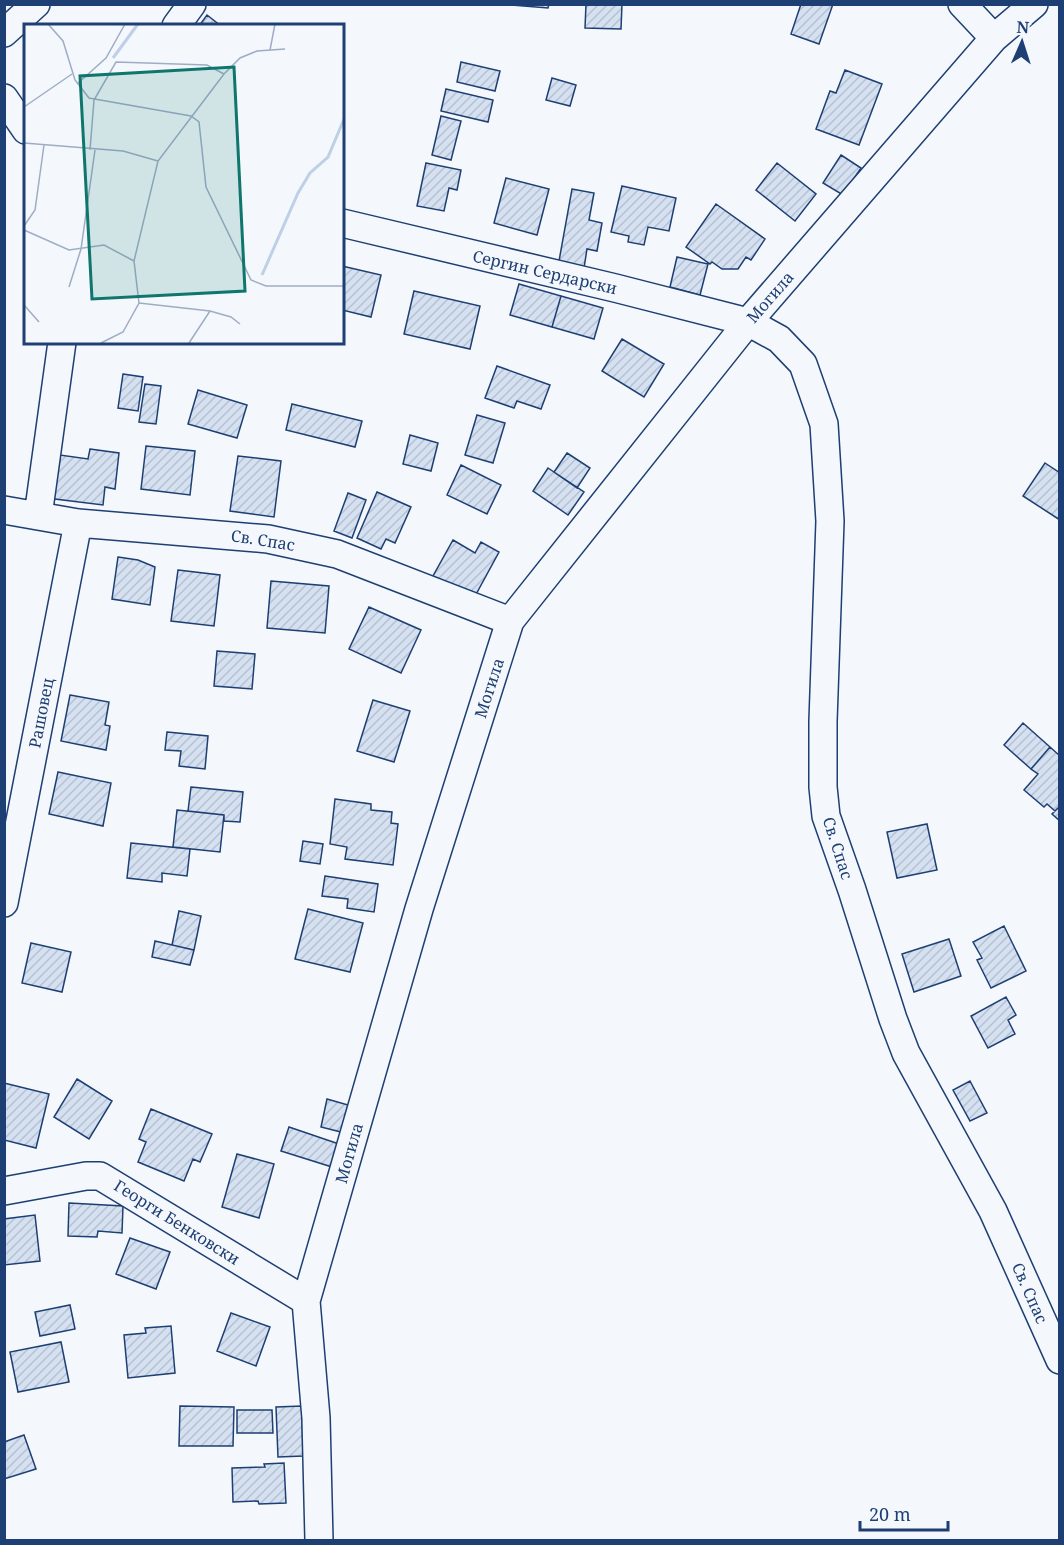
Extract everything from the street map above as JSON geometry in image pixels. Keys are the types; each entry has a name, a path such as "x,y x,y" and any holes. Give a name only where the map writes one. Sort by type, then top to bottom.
{"street":[{"path":"4,33 36,4"},
{"path":"177,24 192,4"},
{"path":"962,4 994,38"},
{"name":"Могила","path":"319,1540 316,1418 306,1301 419,909 510,621 748,322 994,38 1034,4"},
{"path":"4,98 24,127"},
{"name":"Сергин Сердарски","path":"344,224 615,288 748,322"},
{"name":"Св. Спас","path":"748,322 779,339 803,364 824,424 830,521 823,721 823,787 826,816 906,1053 993,1211 1059,1360"},
{"path":"39,516 62,344"},
{"name":"Св. Спас","path":"4,510 78,523 258,538 337,554 510,621"},
{"name":"Рашовец","path":"4,903 78,523"},
{"name":"Георги Бенковски","path":"4,1191 86,1176 100,1176 306,1301"}],"building":[{"path":"500,4 549,4 548,8"},
{"path":"586,4 622,4 621,29 585,28"},
{"path":"801,4 833,4 819,44 791,34"},
{"path":"207,15 218,24 200,24"},
{"path":"461,62 500,71 495,91 457,82"},
{"path":"845,70 882,84 859,145 816,129 830,91 836,93"},
{"path":"552,78 576,85 570,106 546,100"},
{"path":"446,89 493,100 488,122 441,111"},
{"path":"441,116 461,121 451,160 432,155"},
{"path":"841,155 861,168 843,195 823,183"},
{"path":"426,163 461,170 457,190 449,188 444,211 417,206"},
{"path":"777,163 816,194 795,221 756,190"},
{"path":"506,178 549,189 537,235 494,223"},
{"path":"622,186 676,198 669,231 648,227 644,245 628,242 629,236 611,232"},
{"path":"572,189 594,193 589,220 602,223 597,251 587,249 584,268 559,261"},
{"path":"716,204 765,239 751,260 746,257 738,269 722,269 712,262 710,264 686,247"},
{"path":"677,257 708,264 700,295 670,287"},
{"path":"344,266 381,275 371,317 344,310"},
{"path":"519,284 561,296 552,327 510,315"},
{"path":"414,291 480,306 470,349 404,334"},
{"path":"561,296 603,308 594,339 552,327"},
{"path":"622,339 664,364 644,397 602,371"},
{"path":"497,366 550,385 541,409 517,401 514,408 485,398"},
{"path":"123,374 143,377 138,411 118,408"},
{"path":"145,384 161,386 156,424 139,422"},
{"path":"198,390 247,405 237,438 188,424"},
{"path":"292,404 362,421 355,447 286,430"},
{"path":"477,415 505,423 493,463 465,455"},
{"path":"410,435 438,443 431,471 403,464"},
{"path":"146,446 195,451 190,495 141,489"},
{"path":"90,449 119,453 115,489 105,487 103,505 47,498 53,454 88,459"},
{"path":"567,453 590,468 577,488 554,472"},
{"path":"238,456 281,461 274,517 230,511"},
{"path":"1045,463 1060,473 1060,520 1023,496"},
{"path":"461,465 501,485 487,514 447,495"},
{"path":"548,468 584,492 568,515 533,491"},
{"path":"377,492 411,507 395,543 386,539 381,549 357,538"},
{"path":"348,493 366,500 352,538 334,531"},
{"path":"453,540 475,553 481,542 499,552 474,598 433,576"},
{"path":"118,557 138,560 155,567 150,605 112,599"},
{"path":"178,570 220,575 214,626 171,621"},
{"path":"271,581 329,586 325,633 267,628"},
{"path":"369,607 421,630 401,673 349,649"},
{"path":"217,651 255,654 252,689 214,686"},
{"path":"70,695 109,702 105,725 110,726 106,750 61,741"},
{"path":"373,700 410,711 394,762 357,751"},
{"path":"1023,723 1050,747 1031,769 1004,745"},
{"path":"167,732 208,736 205,769 179,766 181,751 165,750"},
{"path":"1050,747 1060,756 1060,806 1055,811 1047,804 1044,807 1024,790 1038,774 1031,769"},
{"path":"58,772 111,783 103,826 49,814"},
{"path":"191,787 243,792 240,822 224,821 224,815 188,811"},
{"path":"335,799 371,804 371,810 392,812 391,823 398,824 393,865 345,859 347,847 330,844"},
{"path":"1060,806 1060,821 1052,814"},
{"path":"177,810 224,815 220,852 173,847"},
{"path":"927,824 937,870 897,878 887,832"},
{"path":"303,841 323,844 320,864 300,861"},
{"path":"131,843 190,849 187,876 162,873 162,882 127,878"},
{"path":"325,876 378,884 374,912 347,908 348,899 322,896"},
{"path":"308,909 363,923 350,972 295,959"},
{"path":"179,911 201,916 194,950 172,945"},
{"path":"1004,926 1026,971 991,988 977,960 982,958 973,942"},
{"path":"949,939 961,976 914,992 902,954"},
{"path":"155,941 194,950 190,965 152,957"},
{"path":"31,943 71,952 62,992 22,983"},
{"path":"1006,997 1016,1015 1008,1020 1015,1034 988,1048 971,1016"},
{"path":"77,1079 112,1101 89,1139 54,1117"},
{"path":"970,1081 987,1113 970,1121 953,1090"},
{"path":"4,1083 49,1094 36,1148 4,1140"},
{"path":"327,1099 348,1105 341,1132 321,1127"},
{"path":"151,1109 212,1134 200,1162 193,1159 184,1181 138,1162 146,1142 139,1139"},
{"path":"289,1127 339,1144 332,1167 281,1151"},
{"path":"237,1154 274,1164 259,1218 222,1207"},
{"path":"69,1203 123,1206 122,1233 98,1231 97,1237 68,1236"},
{"path":"35,1215 40,1261 4,1265 4,1219"},
{"path":"130,1238 170,1252 156,1289 116,1274"},
{"path":"70,1305 75,1329 40,1336 35,1312"},
{"path":"231,1313 270,1327 256,1366 217,1351"},
{"path":"171,1326 175,1373 128,1378 124,1335 146,1333 145,1328"},
{"path":"61,1342 69,1382 18,1392 10,1352"},
{"path":"180,1406 234,1407 233,1446 179,1446"},
{"path":"302,1406 303,1456 278,1457 276,1407"},
{"path":"237,1410 272,1410 273,1433 237,1433"},
{"path":"24,1435 36,1469 4,1479 4,1442"},
{"path":"284,1463 286,1503 233,1502 232,1468 265,1467 264,1464"}]}
